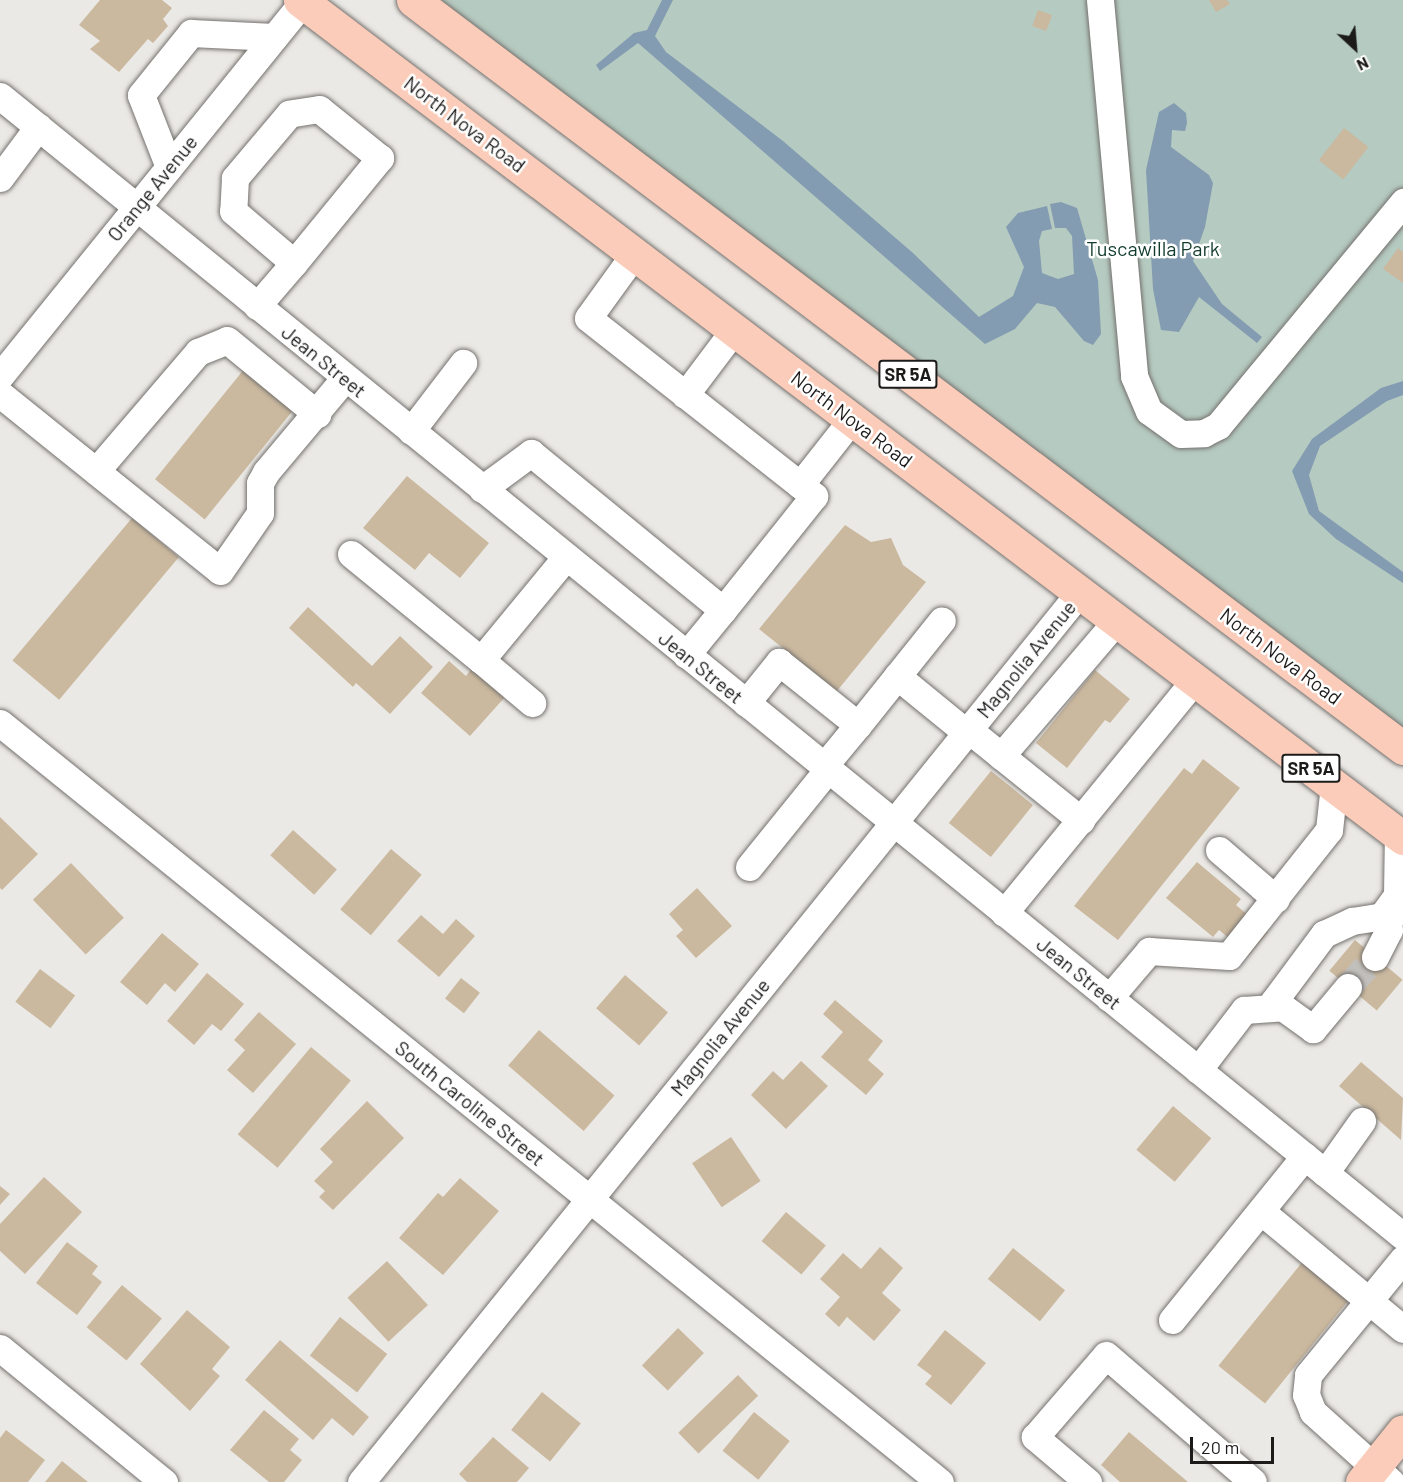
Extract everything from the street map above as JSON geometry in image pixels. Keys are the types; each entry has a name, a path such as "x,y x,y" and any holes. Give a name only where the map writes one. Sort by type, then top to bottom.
{"main road":[{"name":"North Nova Road","path":"413,0 1403,748"},
{"name":"North Nova Road","path":"302,1 1400,836"},
{"path":"1376,1477 1403,1431"}],"street":[{"path":"1100,0 1134,376 1149,411 1181,434 1204,433 1218,426 1403,202"},
{"name":"Orange Avenue","path":"0,376 302,1"},
{"path":"169,167 141,95 190,33 274,38"},
{"name":"Jean Street","path":"0,96 1403,1236"},
{"path":"257,306 294,263 380,158 319,109 289,114 235,178 234,211 294,263"},
{"path":"0,178 38,127"},
{"path":"635,253 588,318 814,496 686,655"},
{"path":"685,395 734,330"},
{"path":"96,471 198,352 227,340 317,414"},
{"path":"411,431 463,363"},
{"path":"0,394 220,571 260,513 260,483 266,472 345,378"},
{"path":"800,485 852,419"},
{"path":"482,489 531,453 723,610"},
{"path":"351,554 532,703"},
{"path":"481,660 566,557"},
{"name":"Magnolia Avenue","path":"361,1482 1080,592"},
{"path":"749,867 942,620"},
{"path":"1001,756 1117,620"},
{"path":"746,703 779,662 858,725"},
{"path":"897,676 1081,820"},
{"path":"1004,913 1195,680"},
{"name":"South Caroline Street","path":"0,723 940,1482"},
{"path":"1109,998 1149,951 1229,956 1329,830 1334,785"},
{"path":"1348,987 1313,1029 1274,1000 1324,934 1352,921 1382,916 1397,895 1400,836"},
{"path":"1219,850 1276,899"},
{"path":"1375,957 1389,930 1388,920 1403,904"},
{"path":"1198,1070 1244,1010 1283,1007"},
{"path":"1172,1320 1262,1212 1362,1121"},
{"path":"1262,1212 1403,1329"},
{"path":"1376,1477 1313,1412 1306,1395 1308,1375 1403,1259"},
{"path":"0,1348 164,1482"},
{"path":"1088,1482 1035,1437 1106,1355 1253,1482"}],"green space":[{"name":"Tuscawilla Park","path":"413,0 1403,0 1403,748"}],"water":[{"path":"662,0 673,0 655,36 666,52 783,141 913,253 979,317 1013,296 1024,267 1006,227 1018,213 1047,206 1052,229 1042,231 1039,241 1042,273 1058,279 1074,274 1072,236 1066,228 1055,228 1050,204 1061,202 1077,208 1098,280 1101,334 1093,345 1084,341 1055,307 1037,303 1015,329 985,344 638,43 600,71 596,65 634,33 647,30"},
{"path":"1174,103 1186,113 1187,123 1185,131 1172,130 1171,147 1209,175 1213,183 1205,227 1193,261 1222,304 1262,337 1257,343 1199,297 1179,332 1161,330 1153,289 1146,170 1159,112"},
{"path":"1403,381 1403,395 1387,401 1320,446 1309,475 1319,511 1403,572 1403,583 1336,539 1309,514 1292,471 1312,439 1381,388"}],"building":[{"path":"100,0 162,0 172,8 163,19 168,26 153,43 148,39 119,72 90,49 100,41 79,25"},
{"path":"1209,0 1227,0 1230,4 1216,12"},
{"path":"1038,10 1052,15 1046,31 1032,26"},
{"path":"1344,128 1368,147 1343,179 1319,160"},
{"path":"1398,248 1403,252 1403,283 1383,269"},
{"path":"245,368 295,408 205,519 155,479"},
{"path":"407,476 489,543 460,578 429,553 415,570 363,528"},
{"path":"132,518 179,557 59,700 12,660"},
{"path":"845,525 871,542 891,538 903,565 926,582 837,691 759,629"},
{"path":"308,607 372,666 400,636 433,667 390,714 356,683 353,687 289,628"},
{"path":"449,661 466,676 472,668 505,697 470,736 421,693"},
{"path":"1095,670 1130,699 1110,723 1105,720 1067,768 1036,743"},
{"path":"1203,759 1240,788 1118,940 1074,906 1184,768 1192,774"},
{"path":"991,771 1033,805 991,857 949,823"},
{"path":"0,817 38,854 2,890 0,888"},
{"path":"293,830 337,869 314,895 270,855"},
{"path":"391,849 422,875 371,935 340,910"},
{"path":"1197,862 1241,899 1236,905 1268,932 1249,955 1219,930 1213,937 1166,898"},
{"path":"71,863 124,918 86,954 33,900"},
{"path":"697,888 732,926 696,958 676,936 683,930 669,914"},
{"path":"421,915 443,934 456,919 475,936 439,977 397,941"},
{"path":"162,933 199,964 175,992 165,983 147,1005 120,982"},
{"path":"1355,940 1402,980 1377,1010 1329,971"},
{"path":"40,969 75,995 50,1028 15,1002"},
{"path":"207,973 244,1004 221,1031 212,1024 194,1045 167,1021"},
{"path":"625,975 668,1012 639,1046 596,1008"},
{"path":"461,978 480,993 464,1013 445,998"},
{"path":"835,1000 883,1041 868,1060 884,1074 866,1095 821,1057 843,1032 823,1014"},
{"path":"259,1012 296,1044 253,1093 227,1070 245,1050 234,1040"},
{"path":"539,1030 614,1096 584,1131 508,1065"},
{"path":"311,1047 351,1080 278,1168 238,1134"},
{"path":"801,1061 828,1086 786,1129 751,1095 773,1071 783,1080"},
{"path":"1361,1062 1403,1098 1401,1140 1339,1086"},
{"path":"367,1101 404,1138 333,1210 319,1197 325,1191 314,1181 333,1162 320,1149"},
{"path":"1173,1106 1211,1138 1175,1182 1136,1150"},
{"path":"731,1137 761,1181 722,1207 692,1163"},
{"path":"44,1177 82,1212 25,1274 0,1251 0,1224"},
{"path":"460,1178 499,1211 443,1275 399,1238 438,1193 443,1197"},
{"path":"0,1186 10,1194 0,1205"},
{"path":"786,1212 826,1245 801,1275 762,1241"},
{"path":"67,1242 98,1266 92,1274 102,1282 77,1315 36,1283"},
{"path":"880,1247 903,1268 882,1293 901,1310 874,1341 847,1317 839,1327 825,1314 840,1297 820,1279 843,1253 861,1269"},
{"path":"1013,1248 1065,1290 1040,1321 988,1279"},
{"path":"1304,1260 1351,1298 1265,1403 1218,1366"},
{"path":"387,1261 428,1305 388,1342 348,1298"},
{"path":"122,1285 162,1318 126,1361 87,1327"},
{"path":"187,1310 230,1347 212,1369 220,1376 190,1411 140,1364"},
{"path":"340,1317 387,1354 357,1393 310,1356"},
{"path":"678,1328 704,1353 668,1390 642,1365"},
{"path":"945,1330 986,1363 951,1405 925,1384 932,1376 917,1365"},
{"path":"280,1340 369,1417 353,1436 332,1418 313,1440 245,1380"},
{"path":"738,1375 758,1396 698,1454 678,1433"},
{"path":"542,1392 581,1423 550,1462 511,1430"},
{"path":"264,1410 299,1439 290,1450 302,1460 284,1482 269,1482 230,1450"},
{"path":"754,1412 790,1441 758,1480 723,1451"},
{"path":"6,1430 45,1460 28,1482 0,1482 0,1438"},
{"path":"1129,1432 1188,1482 1120,1482 1101,1465"},
{"path":"493,1437 529,1468 517,1482 467,1482 459,1474"},
{"path":"62,1461 88,1482 45,1482"}],"tunnel":[{"path":"1348,987 1375,957"}]}
